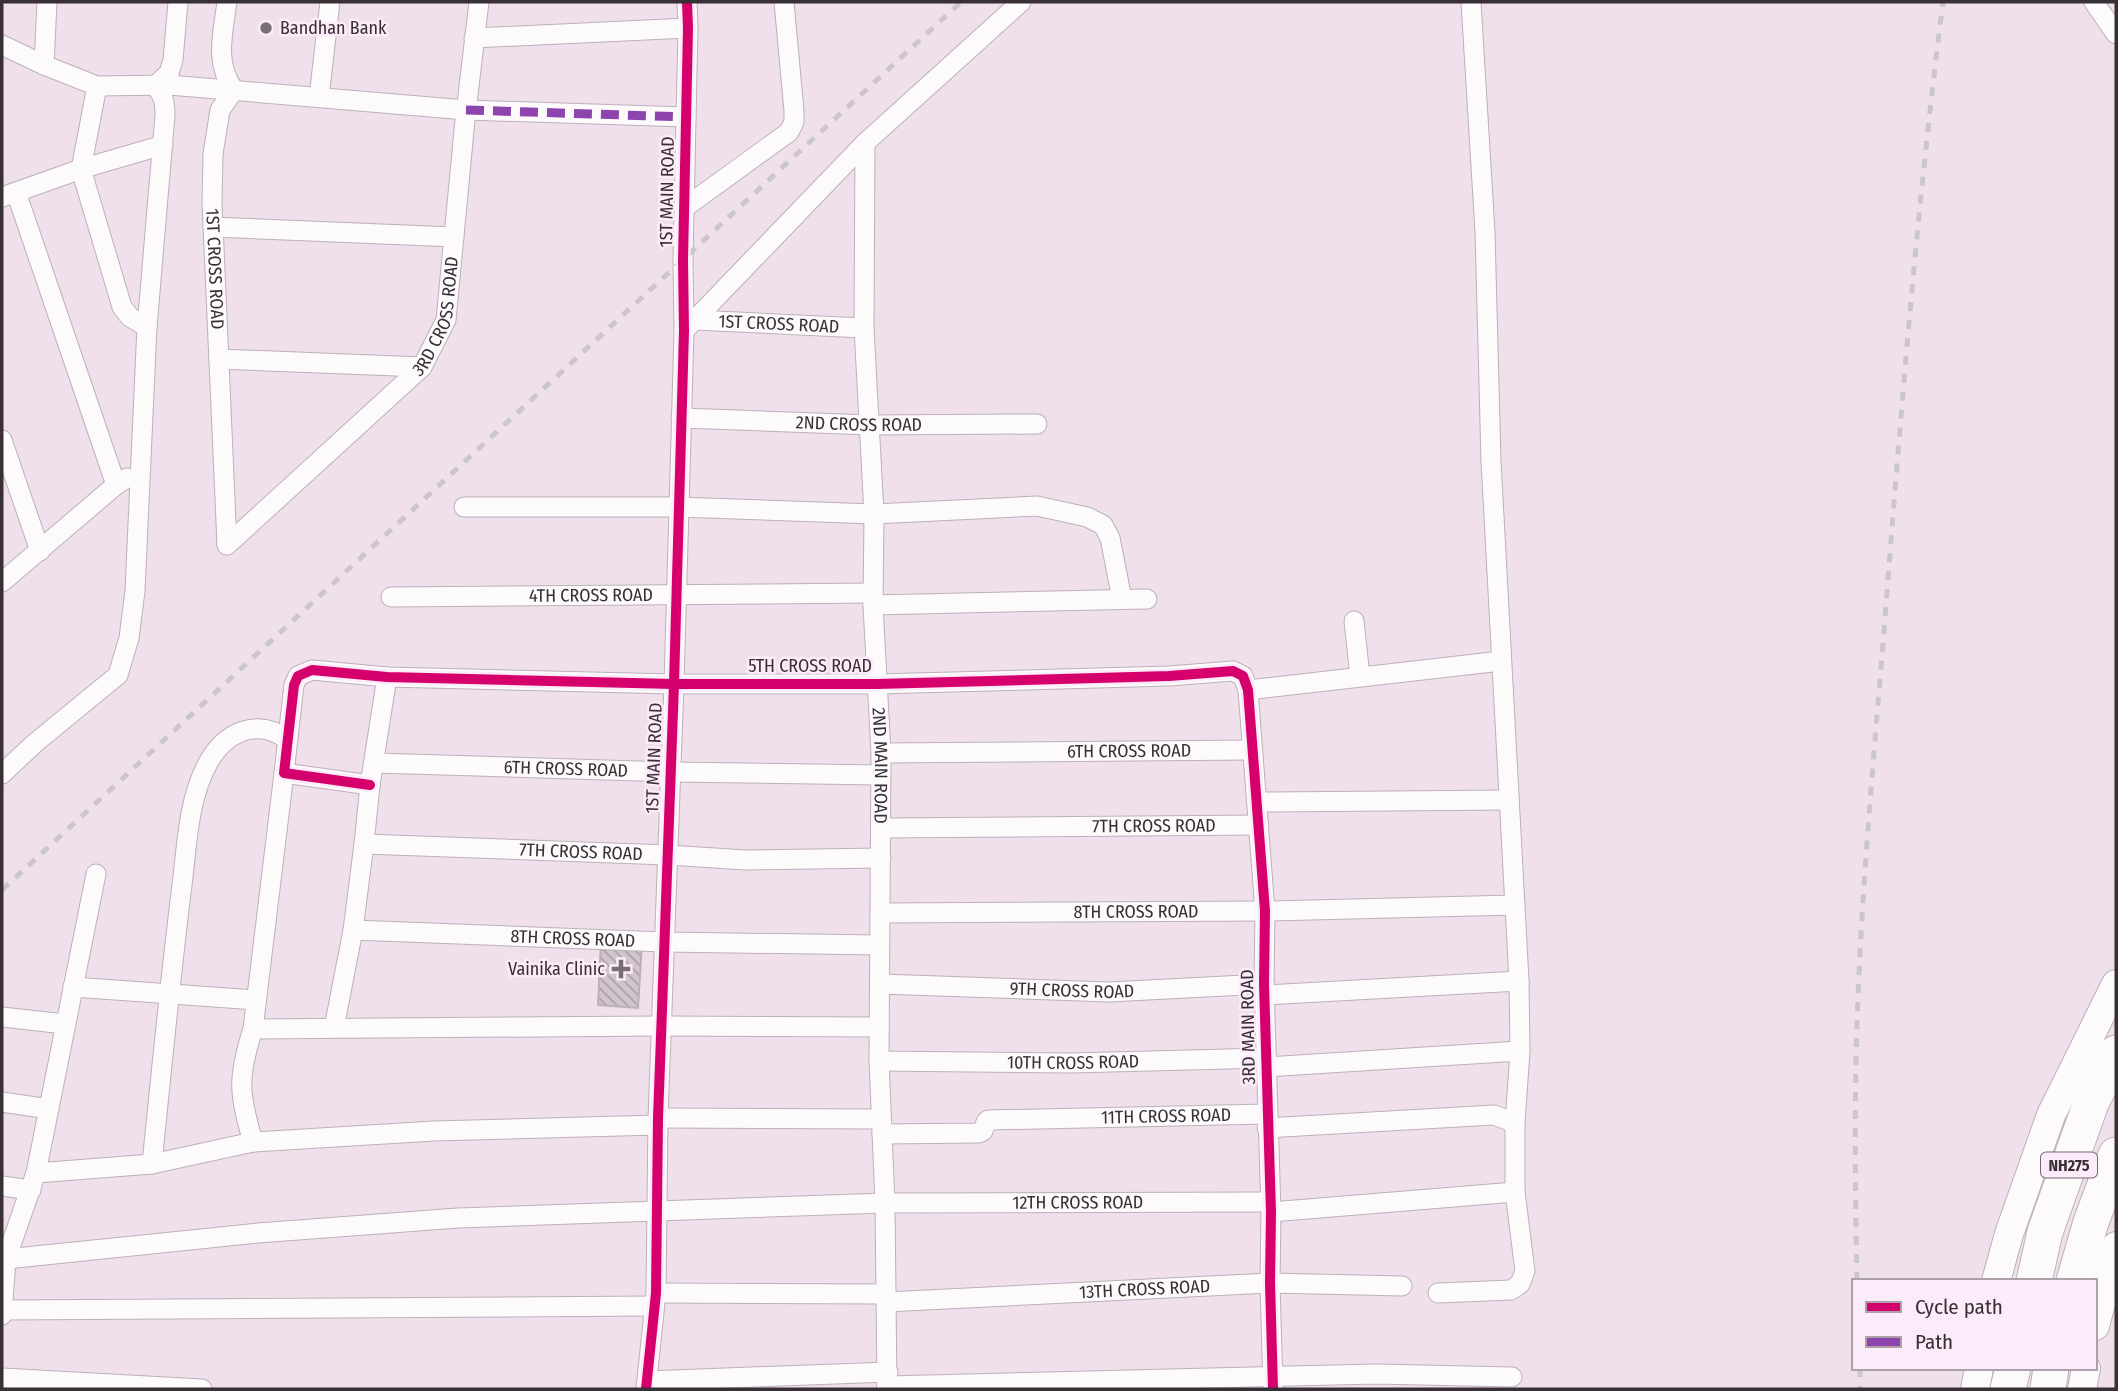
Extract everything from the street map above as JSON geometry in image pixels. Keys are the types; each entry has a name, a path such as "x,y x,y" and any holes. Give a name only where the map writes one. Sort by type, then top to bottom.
{"highway":[{"name":"NH275","path":"2034,1279 2045,1232 2091,1103 2116,1053"},
{"name":"NH275","path":"2075,1279 2091,1222 2116,1155"},
{"path":"2008,1389 2012,1370"},
{"path":"2048,1389 2052,1370"}],"street":[{"path":"44,65 47,2"},
{"path":"2,774 34,743 118,675 129,638 135,591 147,327 163,145 164,103 161,92 173,60 178,2"},
{"path":"227,2 221,52 222,68 229,89"},
{"path":"319,97 330,2"},
{"name":"3RD CROSS ROAD","path":"227,545 422,368 446,320 479,2"},
{"name":"1ST MAIN ROAD","path":"646,1385 655,1299 658,1121 681,418 689,326 684,208 687,2"},
{"path":"684,208 789,132 794,111 784,2"},
{"path":"689,326 865,143 1021,2"},
{"path":"1438,1293 1511,1290 1520,1284 1524,1270 1515,1192 1515,1123 1520,1051 1519,981 1491,461 1485,232 1471,2"},
{"path":"2094,2 2116,34"},
{"path":"474,38 688,28"},
{"path":"2,45 97,86 162,85 229,89 466,110 686,117"},
{"path":"97,86 81,169 122,307 130,317 147,327"},
{"name":"1ST CROSS ROAD","path":"227,545 213,227 213,154 220,110 229,89"},
{"name":"2ND MAIN ROAD","path":"865,143 864,328 874,514 873,599 881,753 879,1061 888,1382"},
{"path":"116,485 9,194 163,145"},
{"path":"213,227 454,237"},
{"name":"1ST CROSS ROAD","path":"689,326 864,328"},
{"path":"219,359 422,368"},
{"name":"2ND CROSS ROAD","path":"681,418 869,425 1037,424"},
{"path":"2,440 40,551"},
{"path":"2,582 116,485 140,470"},
{"path":"464,507 678,507 874,514 1037,506 1087,517 1102,525 1110,538 1122,599"},
{"name":"4TH CROSS ROAD","path":"391,597 1147,599"},
{"path":"1354,621 1360,677"},
{"path":"1248,690 1501,661"},
{"name":"5TH CROSS ROAD","path":"288,740 293,693 298,676 312,670 387,677 674,684 877,684 1169,676 1233,671 1243,676 1248,690"},
{"path":"334,1028 353,930 370,785 387,677"},
{"name":"3RD MAIN ROAD","path":"1248,690 1265,911 1273,1383"},
{"path":"152,1164 192,804 207,765 220,745 233,735 248,729 265,729 288,740 253,1029 243,1057 240,1078 241,1102 253,1142"},
{"name":"6TH CROSS ROAD","path":"881,753 1252,750"},
{"name":"6TH CROSS ROAD","path":"374,763 881,775"},
{"path":"284,773 370,785"},
{"path":"1257,802 1508,800"},
{"name":"7TH CROSS ROAD","path":"881,828 1259,825"},
{"name":"7TH CROSS ROAD","path":"364,844 745,860 881,858"},
{"path":"2,1312 4,1266 34,1182 96,874"},
{"name":"8TH CROSS ROAD","path":"880,913 1265,911 1515,905"},
{"name":"8TH CROSS ROAD","path":"353,930 665,942 879,945"},
{"name":"9TH CROSS ROAD","path":"880,984 1109,992 1372,989 1519,981"},
{"path":"1998,1279 2009,1234 2051,1115 2116,984"},
{"path":"73,987 256,1000"},
{"path":"2,1017 65,1024"},
{"path":"253,1029 879,1027"},
{"name":"10TH CROSS ROAD","path":"879,1061 1267,1062 1520,1051"},
{"path":"2,1102 49,1109"},
{"name":"11TH CROSS ROAD","path":"881,1127 979,1133 983,1131 988,1120 1066,1118 1267,1121 1494,1115 1515,1123"},
{"path":"2,1186 152,1164 253,1142 658,1121 881,1127"},
{"name":"12TH CROSS ROAD","path":"4,1266 271,1232 458,1218 885,1203 1270,1207 1384,1203 1515,1192"},
{"path":"2097,1318 2116,1246"},
{"name":"13TH CROSS ROAD","path":"2,1312 655,1299 886,1298 1270,1283 1402,1286"},
{"path":"1975,1389 1979,1370"},
{"path":"2082,1389 2086,1370"},
{"path":"646,1385 888,1382 1273,1383 1376,1374 1512,1377"},
{"path":"2,1378 202,1389"}],"building":[{"path":"601,941 642,943 638,1008 598,1005"}],"railway":[{"path":"2,890 961,2"},
{"path":"1857,1279 1856,1068 1866,855 1910,309 1943,2"},
{"path":"1860,1370 1860,1389"}],"marked path":[{"path":"466,110 686,117"}],"cycle path":[{"path":"646,1389 656,1293 658,1118 684,331 687,2"},
{"path":"370,785 284,773 294,685 298,676 312,670 387,677 674,684 877,684 1169,676 1233,671 1243,676 1248,690 1265,911 1264,984 1273,1389"}],"place":[{"name":"Bandhan Bank","path":"266,28"},
{"name":"Vainika Clinic","path":"621,969"}]}
